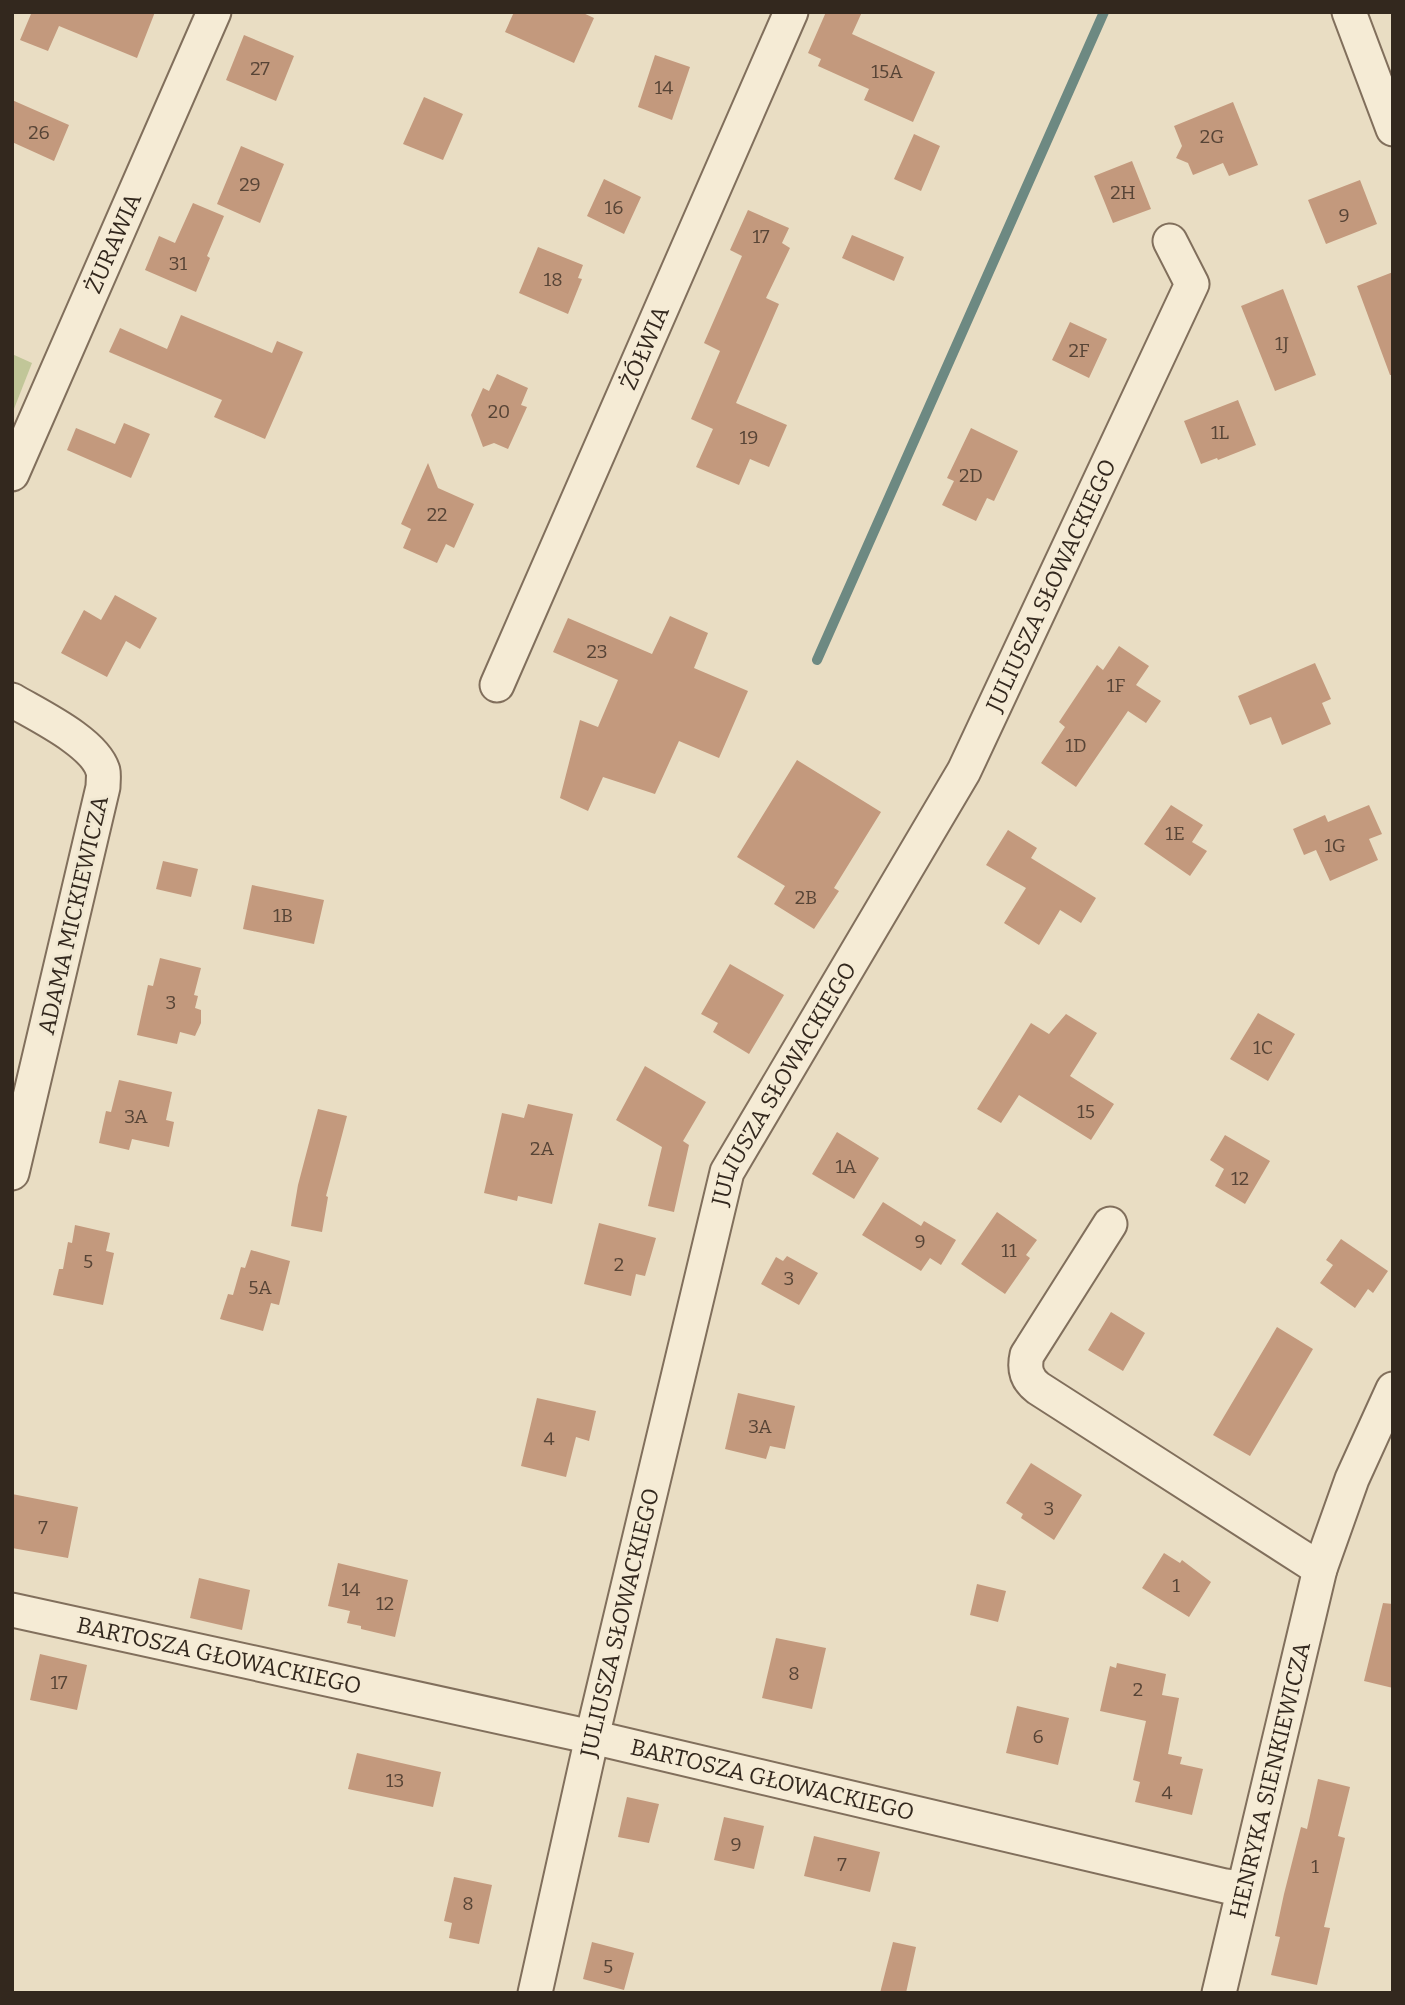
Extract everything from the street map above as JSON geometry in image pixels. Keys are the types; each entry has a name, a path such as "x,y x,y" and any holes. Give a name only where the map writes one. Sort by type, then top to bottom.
{"street":[{"name":"ŻURAWIA","path":"12,474 214,12"},
{"name":"ŻÓŁWIA","path":"497,685 791,12"},
{"path":"1349,12 1393,129"},
{"name":"JULIUSZA SŁOWACKIEGO","path":"535,1993 592,1737 727,1172 964,771 1192,285 1170,241"},
{"name":"ADAMA MICKIEWICZA","path":"12,700 81,743 93,754 103,771 103,787 12,1173"},
{"path":"1110,1224 1027,1355 1025,1364 1029,1379 1038,1388 1320,1569"},
{"name":"HENRYKA SIENKIEWICZA","path":"1219,1993 1320,1569 1352,1479 1393,1389"},
{"name":"BARTOSZA GŁOWACKIEGO","path":"12,1610 592,1737 1225,1886 1243,1888"}],"green space":[{"path":"12,354 32,363 12,414"}],"building":[{"path":"28,12 155,12 137,58 59,26 48,51 20,40 31,14"},
{"path":"514,12 581,12 594,18 574,63 505,32"},
{"path":"826,12 862,12 852,34 935,72 913,122 864,100 869,89 818,66 821,59 808,53"},
{"path":"244,35 294,56 276,101 226,80"},
{"path":"655,55 690,67 672,120 638,107"},
{"path":"424,97 463,114 443,160 403,144"},
{"path":"12,100 69,125 54,161 12,142"},
{"path":"1233,102 1258,165 1229,176 1223,163 1193,175 1188,163 1176,158 1182,146 1174,126"},
{"path":"914,134 940,146 921,191 894,179"},
{"path":"241,146 284,164 260,223 217,204"},
{"path":"1132,161 1151,209 1113,223 1094,176"},
{"path":"604,179 641,197 624,234 587,216"},
{"path":"1360,180 1377,224 1326,244 1308,200"},
{"path":"193,203 224,216 207,256 210,258 196,292 145,270 159,236 175,243"},
{"path":"748,210 789,228 782,243 790,248 766,298 779,304 736,403 787,425 769,467 750,459 739,485 696,467 713,429 691,419 720,351 704,343 742,256 730,250"},
{"path":"852,235 904,257 894,281 842,258"},
{"path":"538,247 583,265 578,278 582,279 568,314 519,293"},
{"path":"1393,272 1393,375 1390,375 1357,286"},
{"path":"1283,289 1316,375 1275,391 1241,306"},
{"path":"181,315 272,353 277,341 303,352 265,439 214,417 222,400 109,352 120,328 167,349"},
{"path":"1070,322 1107,339 1089,378 1052,360"},
{"path":"497,374 528,388 521,405 527,407 508,449 494,443 483,447 471,415 483,388 489,391"},
{"path":"1238,400 1256,445 1201,464 1184,421"},
{"path":"124,423 150,434 131,478 67,450 76,428 115,444"},
{"path":"971,428 1018,451 994,501 987,498 976,521 942,505 954,481 947,478"},
{"path":"428,463 438,488 474,504 454,548 446,544 437,563 403,548 411,529 401,524"},
{"path":"115,595 157,618 140,649 126,641 107,677 61,653 84,610 101,620"},
{"path":"670,616 708,633 694,668 748,691 719,758 679,741 655,794 603,777 588,811 560,798 580,720 598,727 618,680 553,652 568,618 652,654"},
{"path":"1119,646 1149,666 1136,685 1161,701 1146,723 1128,711 1076,787 1041,763 1065,727 1059,722 1097,665 1103,670"},
{"path":"1315,663 1331,699 1322,703 1331,724 1282,745 1271,717 1250,725 1238,696"},
{"path":"797,760 881,812 834,888 839,891 814,929 774,904 785,886 737,857"},
{"path":"1171,805 1203,825 1192,842 1207,851 1190,876 1144,844"},
{"path":"1369,805 1382,834 1369,839 1378,860 1330,881 1316,850 1304,855 1293,829 1325,815 1328,822"},
{"path":"1008,830 1037,848 1031,858 1096,898 1081,923 1060,910 1039,945 1004,923 1026,888 986,865"},
{"path":"163,861 198,869 191,897 156,889"},
{"path":"252,885 324,900 314,944 243,929"},
{"path":"160,958 201,968 194,995 198,996 195,1008 201,1010 201,1023 195,1036 180,1032 177,1044 137,1035 148,985 153,986"},
{"path":"730,964 784,995 749,1054 713,1032 718,1023 701,1014"},
{"path":"1258,1013 1295,1034 1268,1081 1230,1059"},
{"path":"1066,1014 1097,1033 1070,1076 1114,1104 1091,1140 1019,1095 1001,1123 977,1109 1031,1023 1049,1034"},
{"path":"645,1066 706,1102 683,1141 689,1145 674,1212 648,1206 662,1147 616,1120"},
{"path":"119,1080 172,1092 166,1120 174,1122 169,1147 132,1139 129,1150 99,1143 106,1111 111,1112"},
{"path":"528,1104 573,1114 552,1204 518,1196 517,1201 484,1193 502,1113 524,1118"},
{"path":"318,1109 347,1116 326,1196 322,1232 291,1226 298,1185"},
{"path":"837,1132 879,1158 854,1199 812,1174"},
{"path":"1225,1135 1270,1161 1245,1204 1215,1186 1224,1169 1210,1160"},
{"path":"883,1202 921,1226 924,1221 956,1240 941,1265 930,1258 921,1271 862,1235"},
{"path":"997,1212 1037,1240 1026,1255 1030,1258 1005,1294 961,1264"},
{"path":"599,1223 656,1238 645,1276 636,1274 631,1296 584,1284"},
{"path":"75,1225 110,1233 106,1251 114,1253 103,1305 53,1295 59,1269 63,1269 68,1242 72,1243"},
{"path":"1341,1239 1388,1271 1373,1293 1368,1289 1355,1308 1320,1283 1333,1265 1326,1260"},
{"path":"251,1250 290,1261 279,1305 271,1303 263,1331 220,1319 228,1294 233,1295 241,1267 245,1268"},
{"path":"787,1256 818,1273 799,1305 761,1284 776,1257 783,1261"},
{"path":"1111,1312 1145,1333 1123,1371 1088,1350"},
{"path":"1277,1327 1313,1349 1250,1456 1213,1435"},
{"path":"738,1393 795,1406 785,1449 770,1446 766,1459 725,1449"},
{"path":"537,1398 596,1411 589,1441 576,1437 566,1477 521,1466"},
{"path":"1031,1463 1082,1495 1054,1540 1021,1518 1023,1514 1006,1503"},
{"path":"12,1494 78,1507 68,1558 12,1548"},
{"path":"1164,1553 1180,1563 1182,1560 1211,1582 1189,1617 1142,1588"},
{"path":"338,1563 408,1580 395,1637 347,1623 350,1611 328,1606"},
{"path":"199,1578 250,1590 242,1630 190,1618"},
{"path":"977,1584 1006,1591 998,1622 970,1615"},
{"path":"1383,1603 1393,1604 1393,1688 1364,1681"},
{"path":"776,1638 826,1648 812,1709 762,1698"},
{"path":"40,1654 87,1665 77,1710 30,1700"},
{"path":"1117,1663 1166,1674 1162,1695 1179,1698 1168,1754 1182,1757 1180,1764 1203,1769 1192,1815 1135,1802 1140,1782 1133,1780 1146,1721 1100,1711 1110,1666 1116,1668"},
{"path":"1017,1706 1069,1718 1058,1765 1006,1753"},
{"path":"357,1753 441,1772 433,1807 348,1789"},
{"path":"1318,1779 1350,1787 1338,1836 1345,1838 1324,1927 1330,1928 1317,1985 1271,1975 1280,1937 1275,1936 1284,1894 1301,1827 1307,1829"},
{"path":"627,1797 659,1804 649,1843 618,1837"},
{"path":"724,1817 764,1826 754,1869 714,1860"},
{"path":"814,1836 880,1852 870,1892 804,1876"},
{"path":"454,1877 492,1885 479,1944 449,1938 452,1923 444,1921"},
{"path":"592,1942 634,1953 624,1990 583,1979"},
{"path":"893,1942 916,1947 906,1993 880,1993"}],"waterway":[{"path":"817,660 1104,12"}]}
